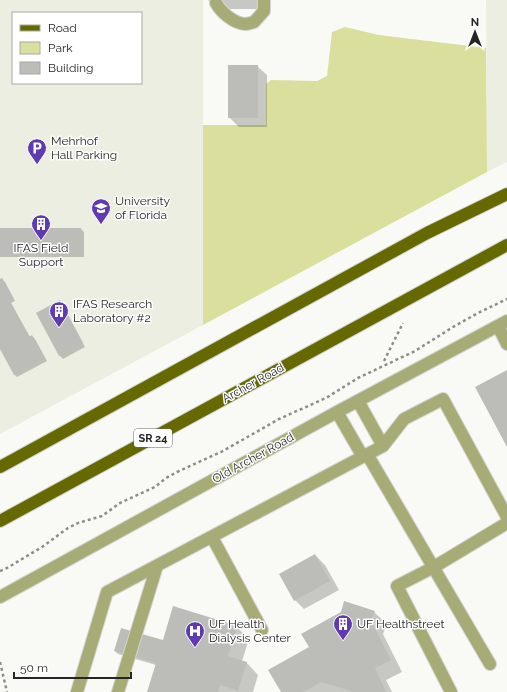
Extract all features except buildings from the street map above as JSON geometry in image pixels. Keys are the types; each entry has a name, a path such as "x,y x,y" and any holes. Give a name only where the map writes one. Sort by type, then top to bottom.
{"main road":[{"path":"0,467 421,237 507,194"},
{"name":"Archer Road","path":"0,521 507,245"}],"street":[{"path":"216,3 219,9 231,19 244,24 254,22 264,10 264,0"},
{"path":"503,324 507,344"},
{"name":"Old Archer Road","path":"0,597 358,401 503,324"},
{"path":"77,692 107,592 383,446 404,419 443,399 507,517"},
{"path":"358,401 383,446"},
{"path":"338,412 434,567 490,664"},
{"path":"451,692 396,586 434,567 507,523"},
{"path":"212,537 262,630"},
{"path":"118,692 157,566"}],"path":[{"path":"0,571 42,547 68,528 78,523 102,516 120,503 155,487 166,478 177,472 244,440 279,418 326,398 358,378 415,351 459,323 507,299"},
{"path":"384,361 403,323"},
{"path":"0,662 7,692"}],"shaded area":[{"name":"University of Florida","path":"0,0 203,0 203,325 0,434"},
{"path":"486,0 507,0 507,162 487,172"}],"green space":[{"path":"345,27 379,35 486,48 487,172 203,325 203,125 266,125 266,84 271,80 317,81 327,76 332,32"}],"place":[{"name":"Mehrhof Hall Parking","path":"37,165"},
{"name":"University of Florida","path":"101,225"},
{"name":"IFAS Field Support","path":"41,241"},
{"name":"IFAS Research Laboratory #2","path":"59,328"},
{"name":"UF Healthstreet","path":"343,641"},
{"name":"UF Health Dialysis Center","path":"195,648"}]}
